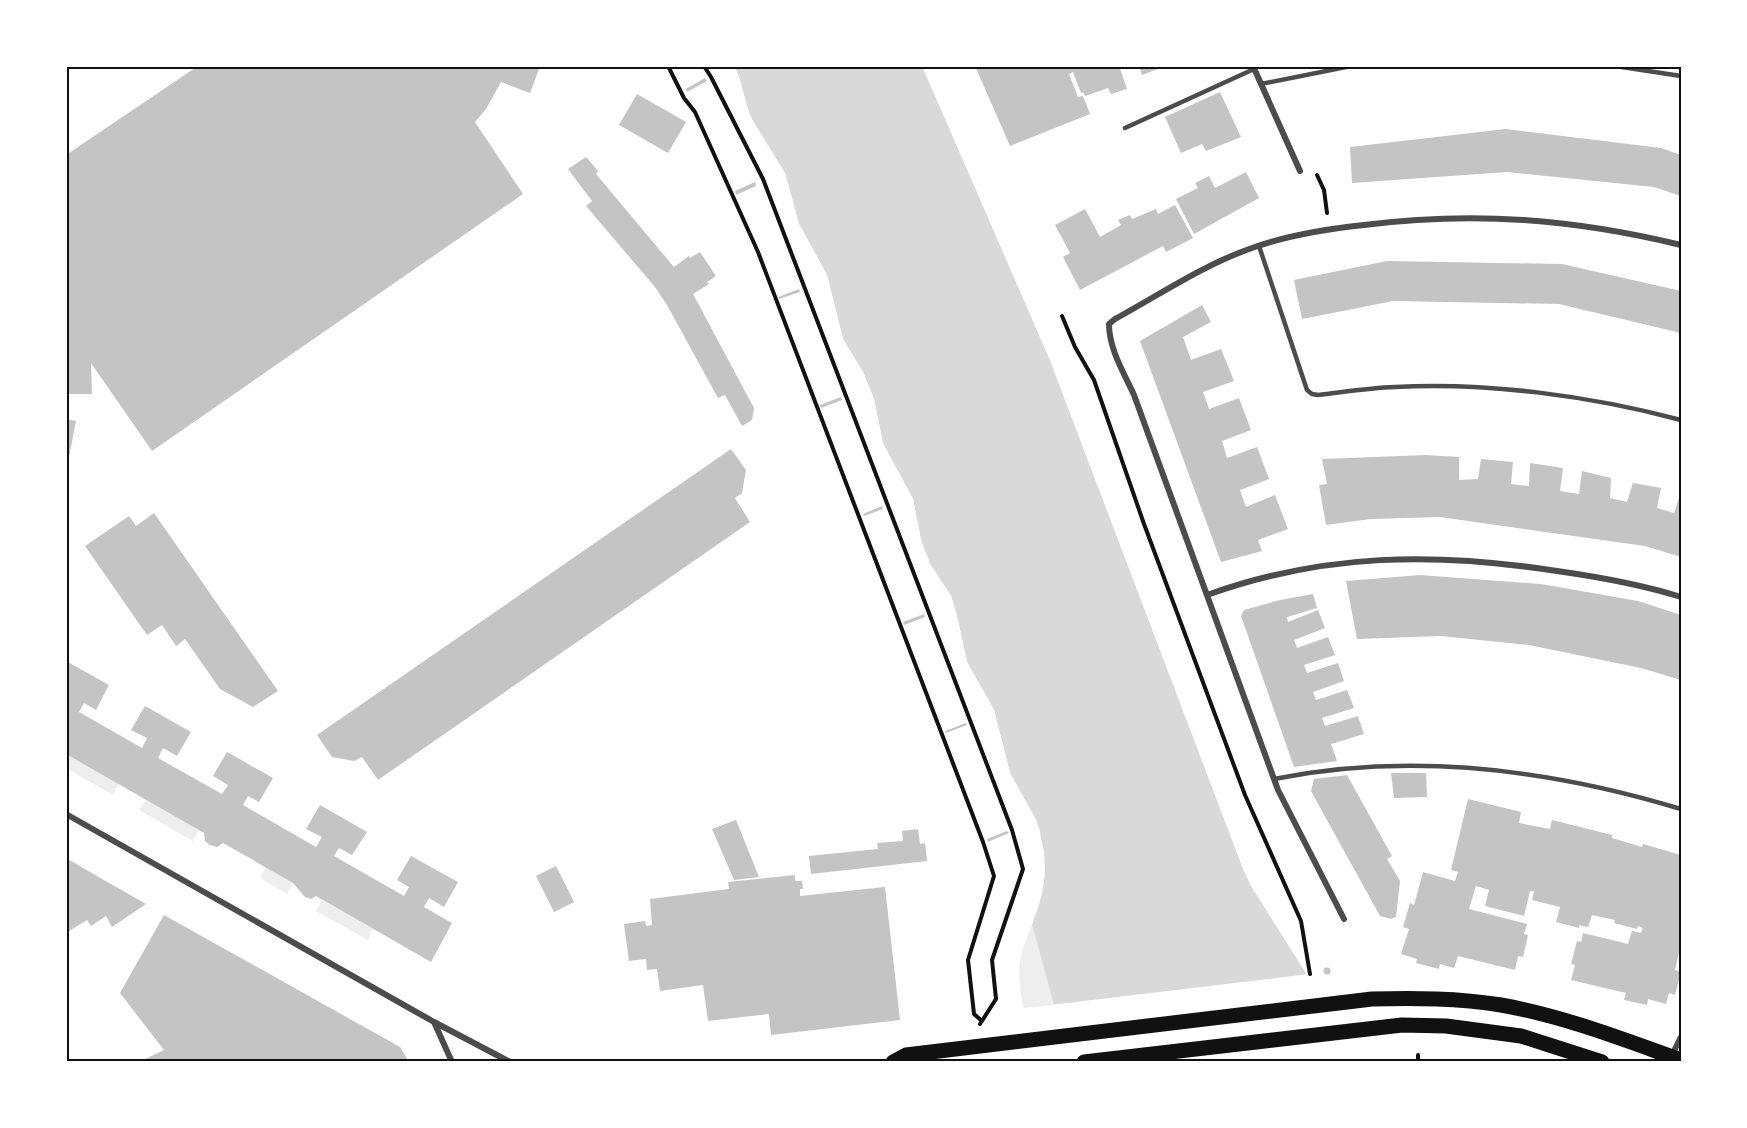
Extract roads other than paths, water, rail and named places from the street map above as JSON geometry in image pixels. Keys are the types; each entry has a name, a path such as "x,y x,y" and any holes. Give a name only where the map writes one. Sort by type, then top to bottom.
{"main road":[{"path":"893,1062 906,1055 1027,1040 1372,999 1422,998 1499,1005 1572,1022 1676,1058"},
{"path":"1084,1062 1402,1025 1483,1030 1521,1036 1602,1062"}],"street":[{"path":"1254,68 1300,171"},
{"path":"1344,919 1274,778 1134,395 1118,362 1109,334 1109,324 1227,259 1260,246 1328,229 1413,220 1506,218 1595,227 1681,245"},
{"path":"1207,595 1256,580 1327,564 1368,560 1450,558 1535,567 1629,583 1681,597"},
{"path":"66,814 434,1022 510,1062"},
{"path":"434,1022 452,1062"},
{"path":"1676,1058 1681,1037"}],"lane":[{"path":"1262,84 1351,66"},
{"path":"1615,66 1681,76"},
{"path":"1125,128 1254,68"},
{"path":"1260,246 1307,390 1312,394 1397,387 1469,387 1576,399 1681,420"},
{"path":"1274,778 1341,767 1382,765 1476,768 1621,792 1681,809"}]}
